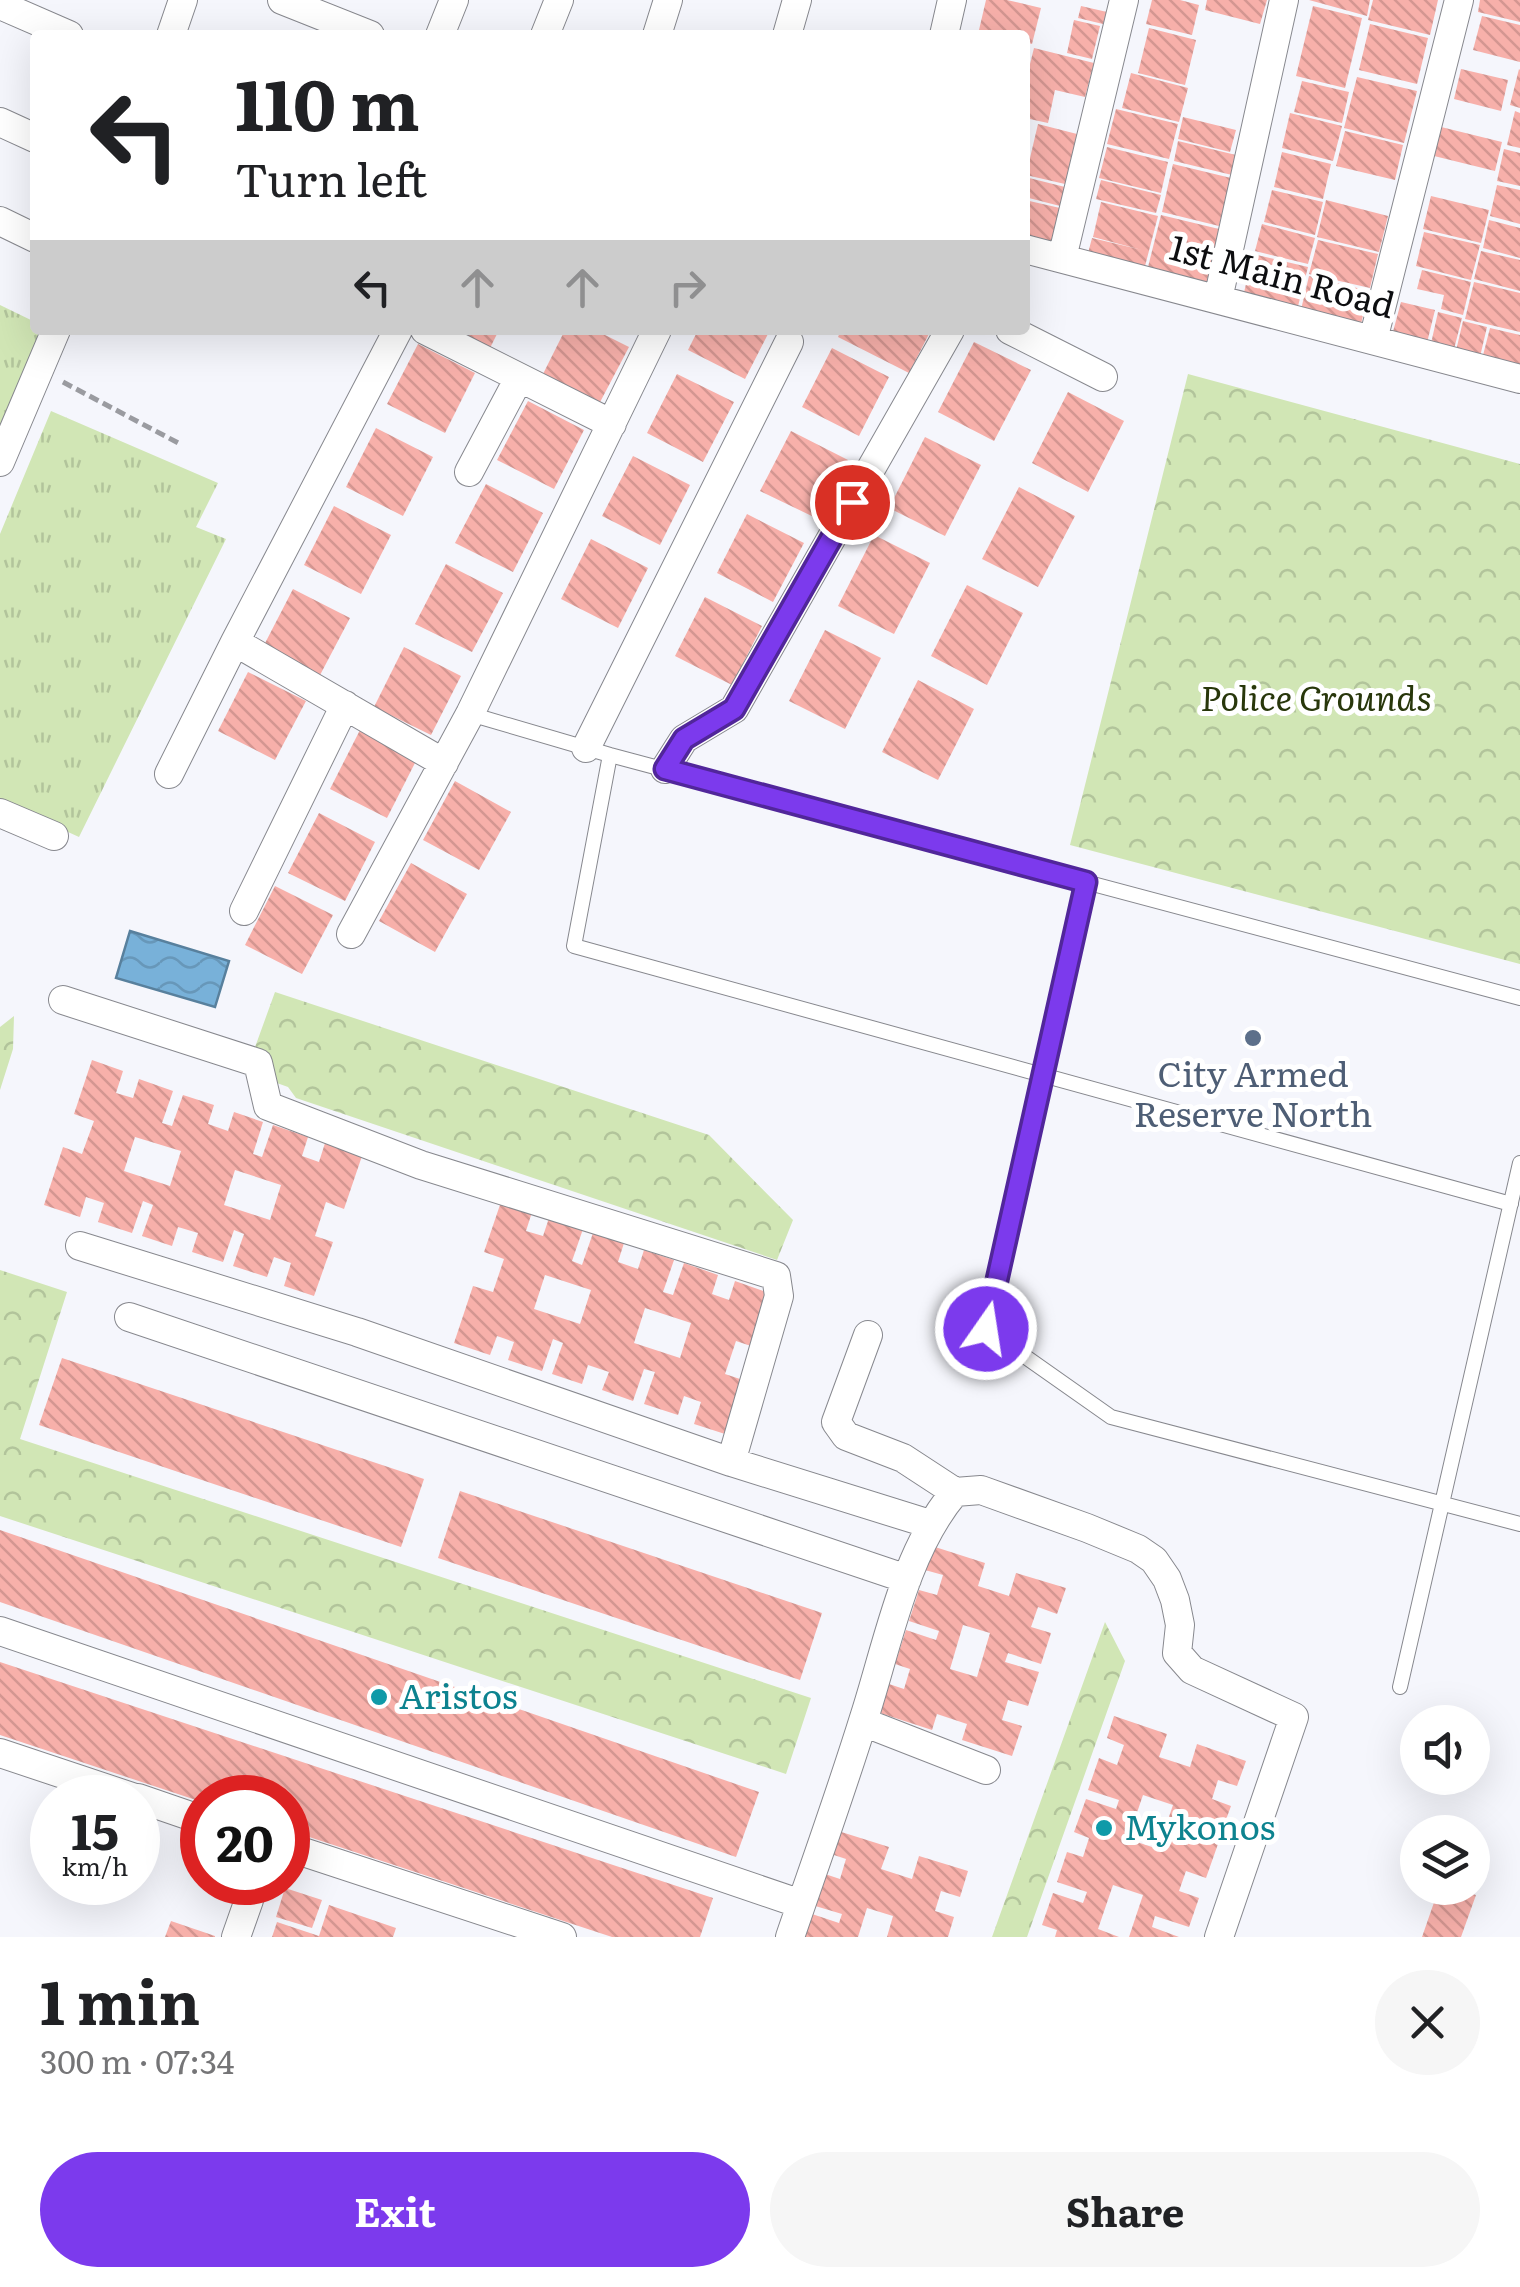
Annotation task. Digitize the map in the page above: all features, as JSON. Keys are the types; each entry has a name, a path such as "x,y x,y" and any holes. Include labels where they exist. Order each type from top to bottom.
{"street":[{"path":"173,30 182,0"},
{"path":"282,0 340,11 364,30"},
{"path":"442,30 454,0"},
{"path":"546,30 559,0"},
{"path":"659,30 668,0"},
{"path":"789,30 797,0"},
{"path":"945,30 952,0"},
{"path":"1062,258 1124,0"},
{"path":"1218,299 1284,0"},
{"path":"1374,340 1459,0"},
{"path":"0,5 58,30"},
{"path":"0,122 30,136"},
{"path":"0,221 30,236"},
{"name":"1st Main Road","path":"1030,249 1520,379"},
{"path":"0,462 54,335"},
{"path":"169,774 395,335"},
{"path":"434,335 612,424"},
{"path":"351,934 470,714 656,335"},
{"path":"665,769 684,739 734,709 947,335"},
{"path":"1020,335 1103,377"},
{"path":"598,752 789,342"},
{"path":"469,472 519,378"},
{"path":"235,642 444,762"},
{"path":"244,911 345,705"},
{"path":"0,812 54,836"},
{"path":"64,1000 258,1064 268,1106 422,1165 776,1276 779,1296 730,1462"},
{"path":"80,1246 357,1332 730,1462 930,1524"},
{"path":"128,1318 907,1579"},
{"path":"868,1335 836,1422 846,1436 903,1458 956,1492 982,1490 1087,1528 1154,1560 1175,1600 1180,1625 1177,1653 1192,1670 1294,1717 1219,1937"},
{"path":"790,1937 907,1579 930,1524 956,1492"},
{"path":"0,1631 801,1904"},
{"path":"863,1722 986,1770"},
{"path":"0,1754 65,1775"},
{"path":"310,1855 562,1937"},
{"path":"236,1937 248,1905"}],"lane":[{"path":"470,714 598,752 1520,998"},
{"path":"598,752 574,946 1511,1204"},
{"path":"1086,882 986,1329 1110,1417 1520,1524"},
{"path":"1400,1688 1520,1162"}],"path":[{"path":"38,369 182,445"}],"green space":[{"path":"0,305 30,320 30,335 41,335 0,432"},
{"name":"Police Grounds","path":"1188,374 1520,464 1520,964 1070,845"},
{"path":"51,411 218,483 196,527 226,539 79,837 0,801 0,534"},
{"path":"275,992 709,1135 793,1220 777,1260 296,1098 288,1087 246,1072"},
{"path":"14,1016 13,1049 0,1090 0,1027"},
{"path":"0,1270 67,1292 20,1439 811,1698 786,1774 0,1516"},
{"path":"1105,1622 1125,1661 1027,1937 992,1937"}],"water":[{"path":"130,931 229,961 215,1007 116,978"}],"building":[{"path":"986,0 1007,0 1041,8 1032,44 1030,30 979,30"},
{"path":"1152,0 1199,5 1192,35 1146,24"},
{"path":"1207,0 1267,0 1260,24 1205,10"},
{"path":"1309,0 1370,0 1367,16"},
{"path":"1373,0 1438,0 1430,35 1368,20"},
{"path":"1480,0 1520,0 1520,22 1478,12"},
{"path":"1081,6 1107,12 1103,24 1078,18"},
{"path":"1313,6 1362,18 1345,88 1296,76"},
{"path":"1482,16 1520,25 1520,62 1473,50"},
{"path":"1074,20 1100,26 1092,59 1067,53"},
{"path":"1370,24 1428,38 1417,84 1359,70"},
{"path":"1149,28 1196,40 1185,85 1138,73"},
{"path":"1034,48 1094,63 1085,97 1055,90 1048,123 1030,119 1030,64"},
{"path":"1461,69 1508,80 1501,111 1454,99"},
{"path":"1520,70 1520,108 1510,105"},
{"path":"1131,73 1188,88 1179,122 1122,108"},
{"path":"1357,77 1417,91 1404,143 1344,128"},
{"path":"1302,81 1349,92 1342,123 1294,112"},
{"path":"1116,109 1178,124 1169,159 1107,144"},
{"path":"1515,111 1520,113 1520,148 1507,145"},
{"path":"1290,113 1342,126 1333,161 1282,148"},
{"path":"1183,117 1236,130 1230,152 1178,139"},
{"path":"1038,124 1077,134 1065,184 1030,176"},
{"path":"1437,126 1502,142 1495,171 1430,155"},
{"path":"1345,131 1403,145 1395,180 1336,166"},
{"path":"1178,141 1236,155 1232,175 1174,161"},
{"path":"1107,147 1168,162 1161,193 1099,178"},
{"path":"1504,149 1520,153 1520,186 1497,181"},
{"path":"1282,152 1331,164 1323,199 1274,187"},
{"path":"1173,164 1231,178 1219,226 1162,212"},
{"path":"1030,178 1065,187 1060,206 1030,198"},
{"path":"1101,180 1161,195 1156,213 1096,199"},
{"path":"1497,185 1520,190 1520,224 1490,216"},
{"path":"1272,190 1323,202 1315,235 1264,222"},
{"path":"1431,196 1489,210 1481,243 1423,229"},
{"path":"1326,200 1388,216 1379,252 1317,237"},
{"path":"1030,201 1060,208 1052,244 1030,238"},
{"path":"1101,202 1158,216 1144,270 1087,257 1092,238 1142,250 1093,237"},
{"path":"1161,215 1219,229 1206,285 1147,271"},
{"path":"1489,220 1520,228 1520,258 1483,248"},
{"path":"1262,224 1315,238 1308,264 1255,251"},
{"path":"1424,232 1480,245 1471,280 1416,266"},
{"path":"1318,240 1378,254 1370,288 1309,274"},
{"path":"1481,251 1520,260 1520,291 1474,279"},
{"path":"1253,254 1308,267 1296,314 1242,301"},
{"path":"1422,270 1471,282 1463,315 1441,309 1444,295 1417,289"},
{"path":"1309,276 1369,291 1359,332 1299,318"},
{"path":"1474,282 1520,293 1520,332 1465,319"},
{"path":"1401,302 1435,310 1426,347 1391,339"},
{"path":"1438,312 1462,318 1453,353 1430,348"},
{"path":"1463,321 1487,327 1479,361 1455,355"},
{"path":"1490,328 1520,335 1520,368 1481,363"},
{"path":"459,335 496,335 489,350"},
{"path":"562,335 605,335 629,347 598,406 541,378"},
{"path":"696,335 767,335 745,379 688,350"},
{"path":"839,335 928,335 909,373"},
{"path":"974,342 1031,370 994,441 938,412"},
{"path":"418,344 475,373 445,433 387,404"},
{"path":"832,348 889,377 859,436 802,407"},
{"path":"677,374 734,402 703,462 647,433"},
{"path":"1068,392 1124,421 1088,492 1032,463"},
{"path":"528,401 584,430 554,489 497,460"},
{"path":"376,428 433,457 403,516 346,487"},
{"path":"791,431 848,460 818,519 760,491"},
{"path":"925,437 981,465 945,536 889,508"},
{"path":"633,456 690,485 660,545 602,516"},
{"path":"486,484 543,513 513,572 455,543"},
{"path":"1019,487 1075,516 1038,587 982,559"},
{"path":"334,506 391,535 361,594 304,565"},
{"path":"747,514 804,543 773,602 717,573"},
{"path":"874,535 930,563 894,634 838,606"},
{"path":"591,539 648,568 618,628 561,599"},
{"path":"446,564 503,593 472,652 415,624"},
{"path":"967,585 1023,613 987,685 931,656"},
{"path":"293,589 350,618 319,677 262,649"},
{"path":"705,597 762,626 732,685 675,656"},
{"path":"825,630 881,658 845,729 789,701"},
{"path":"404,647 461,676 431,735 374,707"},
{"path":"248,672 306,701 275,760 218,731"},
{"path":"918,680 974,709 938,780 882,752"},
{"path":"360,730 417,759 387,818 330,789"},
{"path":"455,781 511,812 479,870 423,840"},
{"path":"319,813 375,842 345,901 288,873"},
{"path":"411,863 467,894 435,952 379,921"},
{"path":"275,886 333,915 302,974 245,945"},
{"path":"92,1060 123,1071 116,1093 133,1098 139,1079 173,1091 162,1123 172,1126 183,1095 214,1105 208,1124 228,1131 234,1112 263,1122 253,1154 262,1157 273,1125 308,1137 302,1156 319,1162 325,1143 362,1156 344,1209 326,1202 315,1236 333,1242 314,1296 284,1286 291,1263 274,1257 267,1277 233,1266 244,1234 234,1230 223,1262 192,1252 198,1233 178,1227 172,1246 142,1236 153,1205 143,1201 132,1233 98,1222 104,1203 86,1197 80,1217 44,1205 63,1147 82,1154 94,1121 74,1114","holes":["135,1137 181,1151 170,1186 124,1171","235,1170 281,1185 270,1220 224,1205"]},
{"path":"502,1199 533,1209 526,1231 543,1236 549,1218 583,1229 572,1261 582,1265 593,1233 624,1243 618,1262 638,1269 644,1250 674,1260 663,1292 673,1295 684,1263 718,1275 712,1294 729,1300 735,1281 772,1294 754,1347 736,1341 725,1374 743,1380 725,1434 694,1424 701,1402 684,1396 678,1415 644,1404 655,1372 644,1369 633,1401 602,1390 609,1372 588,1365 582,1384 552,1374 563,1343 553,1339 542,1371 508,1360 514,1342 497,1336 490,1355 454,1343 473,1286 493,1292 504,1259 484,1252","holes":["545,1275 591,1290 580,1324 534,1309","645,1308 691,1323 680,1358 634,1343"]},
{"path":"62,1358 424,1479 401,1547 39,1425"},
{"path":"460,1491 822,1613 800,1680 438,1558"},
{"name":"Aristos","path":"0,1530 759,1792 736,1857 0,1602"},
{"path":"932,1546 985,1563 978,1586 1009,1596 1016,1573 1066,1588 1057,1614 1038,1607 1031,1627 1051,1633 1041,1664 1008,1653 1005,1662 1039,1672 1028,1706 1008,1700 1002,1720 1022,1726 1012,1756 962,1740 967,1724 937,1714 932,1730 880,1713 889,1684 904,1689 910,1669 895,1664 906,1630 936,1640 939,1631 909,1621 919,1590 937,1595 943,1575 925,1570","holes":["963,1625 990,1633 977,1677 950,1669"]},
{"name":"Aristos","path":"0,1662 713,1898 700,1937 612,1937 310,1837 310,1775 180,1775 180,1795 160,1788 160,1775 121,1775 0,1735"},
{"name":"Mykonos","path":"1114,1716 1167,1734 1159,1757 1190,1767 1197,1744 1246,1761 1237,1786 1218,1780 1212,1799 1231,1806 1220,1836 1187,1824 1184,1833 1218,1844 1206,1878 1186,1871 1179,1891 1199,1898 1189,1927 1155,1916 1152,1927 1179,1937 1129,1937 1143,1895 1113,1885 1098,1929 1119,1937 1055,1937 1057,1930 1042,1925 1053,1893 1083,1903 1087,1892 1057,1882 1067,1852 1083,1857 1089,1838 1074,1832 1086,1799 1116,1809 1119,1800 1088,1790 1099,1758 1117,1765 1124,1745 1107,1738","holes":["1143,1795 1173,1805 1158,1849 1128,1839"]},
{"path":"835,1830 889,1847 881,1869 912,1879 919,1856 968,1871 960,1897 941,1891 935,1911 954,1917 948,1937 887,1937 893,1916 867,1908 858,1937 801,1937 809,1913 839,1923 842,1914 812,1905 822,1873 840,1879 846,1859 828,1853"},
{"path":"310,1896 322,1900 312,1928 276,1917 280,1905 310,1905"},
{"path":"329,1905 396,1928 393,1937 272,1937 277,1922 319,1936"},
{"path":"1433,1905 1472,1905 1461,1937 1422,1937"},
{"path":"171,1921 215,1936 215,1937 165,1937"}],"place":[{"name":"City Armed Reserve North","path":"1253,1038"},
{"name":"Aristos","path":"379,1697"},
{"name":"Mykonos","path":"1104,1828"}],"route":[{"path":"852,502 734,709 684,739 665,769 1086,882 986,1329"}]}
